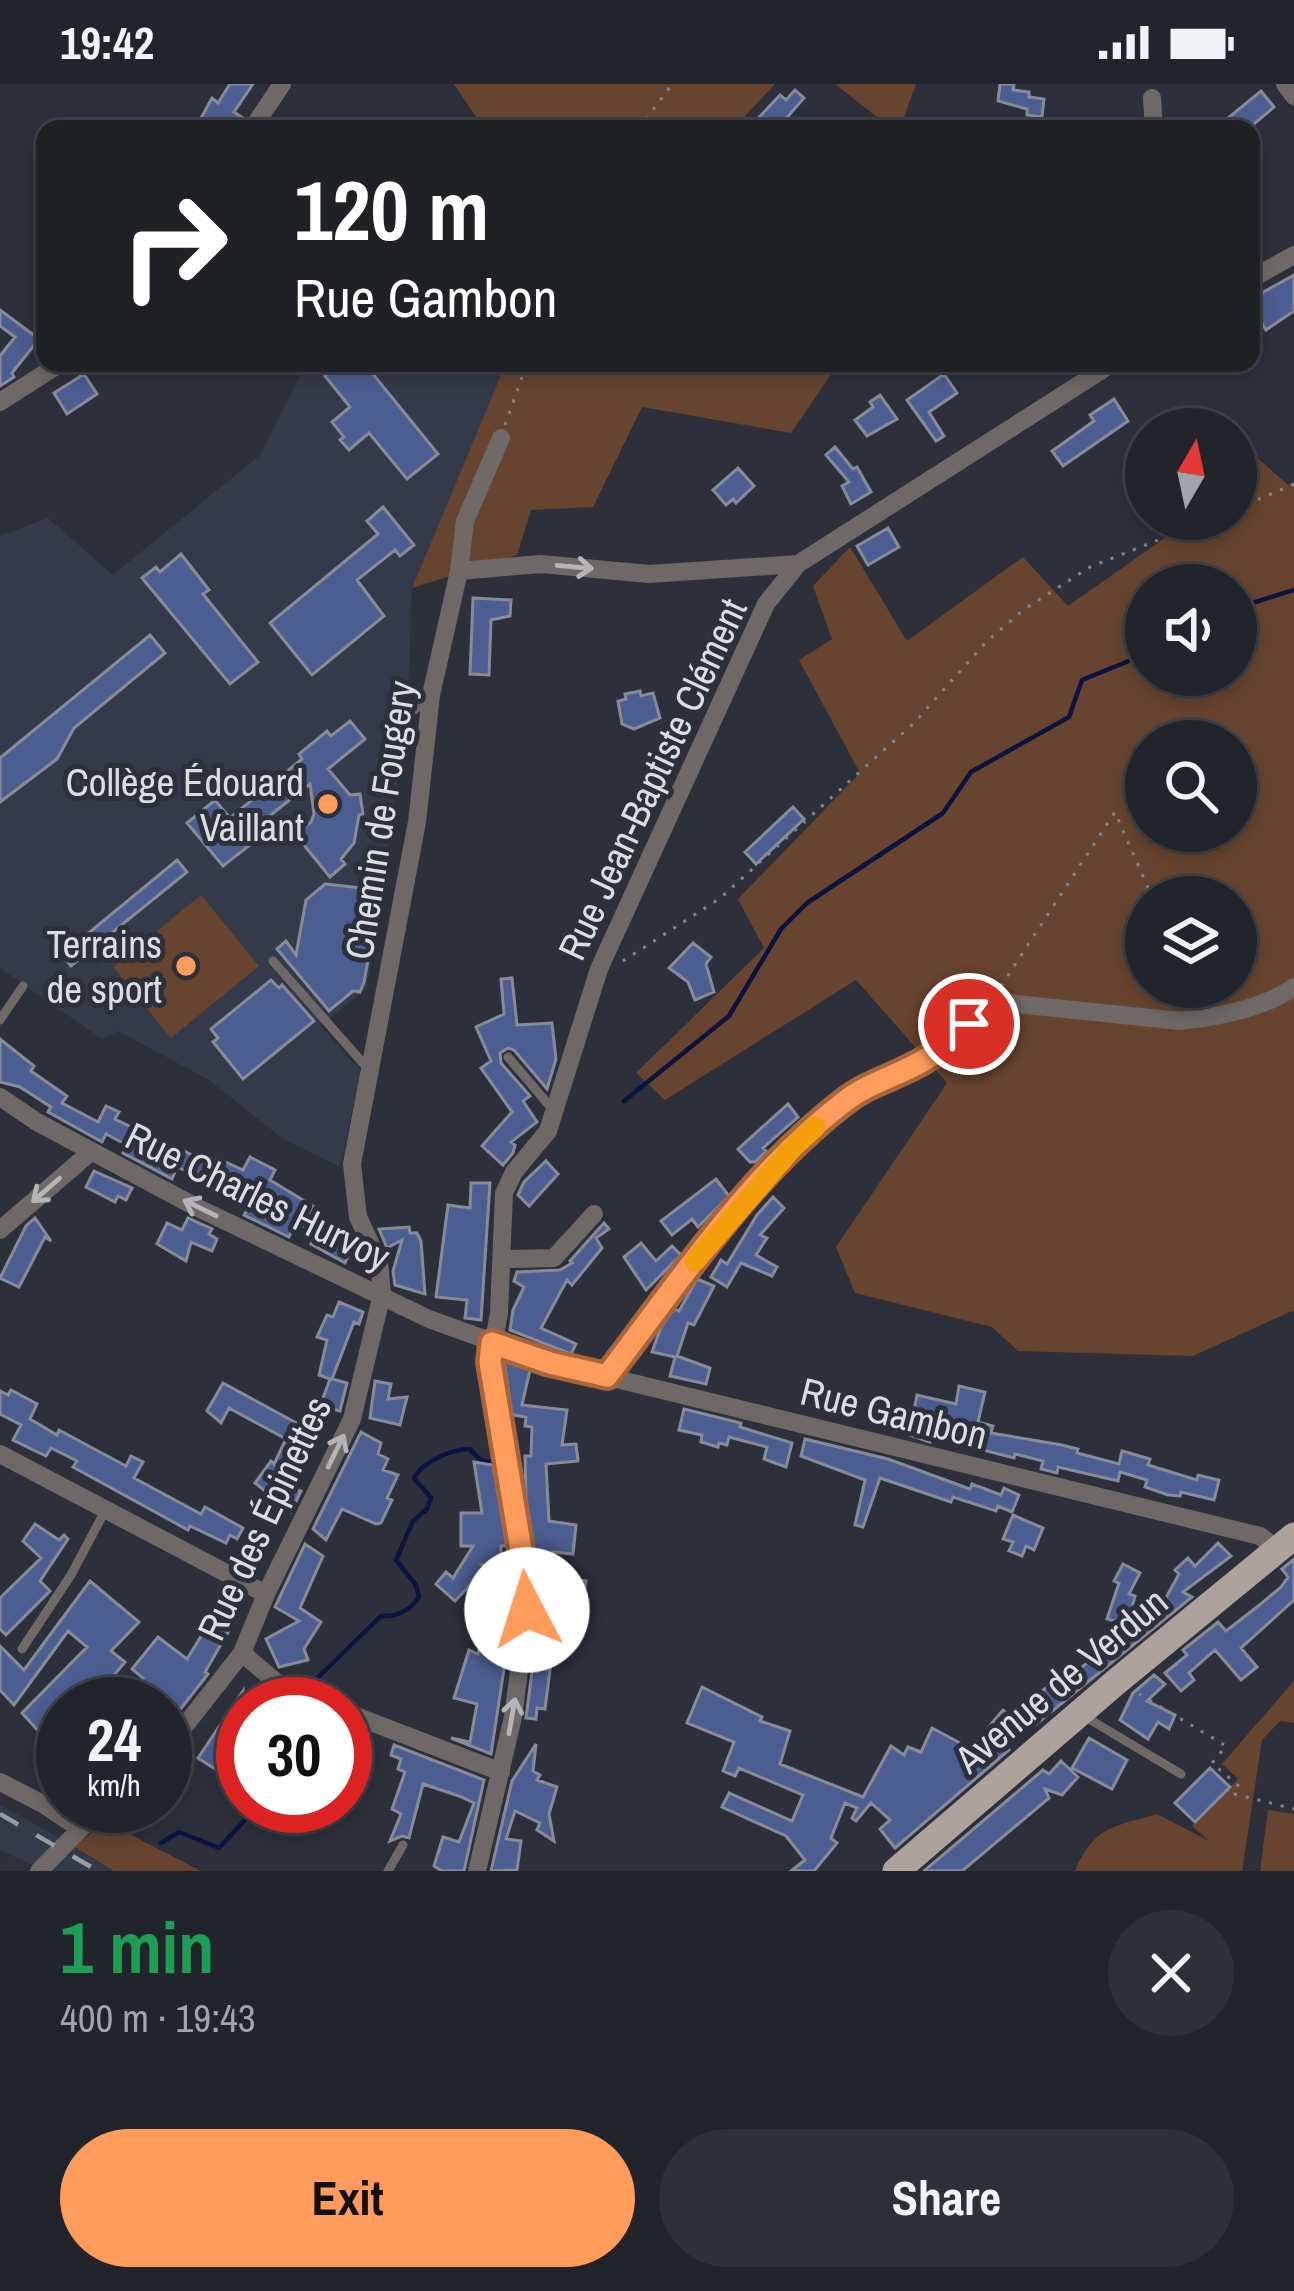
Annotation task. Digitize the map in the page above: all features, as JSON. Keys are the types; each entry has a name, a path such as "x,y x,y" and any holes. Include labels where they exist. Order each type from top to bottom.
{"main road":[{"name":"Avenue de Verdun","path":"896,1871 1286,1543"}],"street":[{"path":"258,120 282,84"},
{"path":"1285,84 1294,96"},
{"path":"1152,98 1153,120"},
{"path":"1260,274 1294,255"},
{"path":"0,402 47,372"},
{"name":"Rue Jean-Baptiste Clément","path":"477,1871 513,1717 527,1610 490,1362 499,1313 504,1193 514,1172 548,1131 598,969 766,604 798,564 1084,372"},
{"name":"Chemin de Fougery","path":"382,1294 380,1262 358,1217 352,1164 417,821 431,695 459,572 465,521 501,438"},
{"path":"459,572 541,564 649,574 798,564"},
{"path":"607,1376 707,1246 793,1147 878,1079 923,1061 986,1007 1007,1003 1180,1021 1279,998 1294,987"},
{"name":"Rue Charles Hurvoy","path":"0,1097 196,1207 428,1319 492,1343"},
{"path":"0,1230 92,1151"},
{"path":"502,1259 554,1258 594,1214"},
{"name":"Rue des Épinettes","path":"192,1716 242,1653 352,1418 382,1294"},
{"name":"Rue Gambon","path":"492,1343 550,1363 1286,1543"},
{"path":"0,1454 266,1594"},
{"path":"242,1653 270,1677"},
{"path":"372,1722 501,1772"},
{"path":"0,1782 36,1800"},
{"path":"39,1871 74,1833"}],"lane":[{"path":"389,723 407,716 431,695"},
{"path":"273,961 370,1071"},
{"path":"0,1020 22,986"},
{"path":"508,1057 554,1111"},
{"path":"22,1649 71,1575 106,1509"},
{"path":"1079,1713 1181,1774"},
{"path":"388,1871 403,1845"}],"path":[{"path":"646,120 672,84"},
{"path":"501,438 524,372"},
{"path":"1257,500 1294,484"},
{"path":"598,969 627,960 719,899 915,722 985,643 1023,610 1090,567 1158,540"},
{"path":"986,1007 1115,812 1143,876"},
{"path":"1116,1682 1179,1714 1226,1746 1212,1762 1240,1787 1235,1794 1294,1809"}],"shaded area":[{"path":"454,84 775,84 741,120 478,120"},
{"path":"835,84 916,84 903,120 881,120"},
{"path":"302,372 502,372 412,588 407,716 367,988 321,1026 361,1071 340,1167 283,1139 209,1080 118,1031 102,1039 0,968 0,536 48,518 113,575 260,455"},
{"path":"502,372 833,372 791,433 642,407 593,507 531,510 517,555 412,588"},
{"path":"1257,458 1288,485 1294,482 1294,1310 1193,1356 1018,1351 992,1327 855,1293 836,1247 947,1083 856,980 665,1100 636,1073 764,948 738,899 860,773 799,660 832,639 813,586 850,547 907,641 1023,557 1068,606 1125,566 1125,696 1257,696 1257,564 1128,564 1162,540 1257,540"},
{"name":"Terrains de sport","path":"201,895 259,966 171,1038 113,967"},
{"path":"1294,1681 1294,1723 1280,1721 1262,1740 1242,1871 1075,1871 1090,1845 1107,1830 1157,1814 1209,1841 1192,1826 1238,1779 1222,1764"},
{"path":"0,1805 36,1825 36,1833 51,1833 115,1871 45,1871 0,1850"},
{"path":"1268,1810 1294,1814 1294,1871 1260,1871"},
{"path":"91,1833 127,1833 201,1871 114,1871 75,1847"}],"building":[{"path":"230,84 253,84 234,112 242,120 200,120 212,98 218,103"},
{"path":"1000,84 1014,84 1013,90 1044,99 1042,117 998,101"},
{"path":"795,90 804,98 785,120 756,120 780,95 786,100"},
{"path":"1261,91 1274,107 1259,120 1228,118"},
{"path":"1294,275 1294,311 1266,330 1260,320 1260,294"},
{"path":"0,310 36,337 36,343 12,373 14,377 0,386 0,356 15,337 0,326"},
{"path":"371,372 438,454 407,479 369,433 349,450 332,422 350,407 325,376"},
{"path":"84,374 97,394 67,414 54,393"},
{"path":"944,374 957,393 929,412 944,436 936,441 907,400"},
{"path":"880,395 897,419 867,436 855,420"},
{"path":"1114,399 1125,423 1063,466 1052,451 1094,421 1090,415"},
{"path":"835,447 853,469 857,467 871,492 851,504 842,486 849,482 826,455"},
{"path":"738,468 754,486 736,503 733,499 726,505 713,490"},
{"path":"383,507 414,545 400,556 395,550 357,580 384,616 312,675 270,623 378,534 367,521"},
{"path":"888,528 899,547 868,565 857,546"},
{"path":"181,554 209,590 203,594 258,662 230,684 142,578 156,567 160,572"},
{"path":"473,598 511,600 510,616 491,620 489,675 470,674"},
{"path":"150,635 165,653 74,728 57,759 0,802 0,758"},
{"path":"711,635 726,642 702,694 687,688"},
{"path":"640,691 641,696 653,693 660,718 634,729 622,724 618,701"},
{"path":"350,721 365,739 328,769 350,795 360,794 363,814 354,843 341,859 345,864 330,877 295,834 314,814 310,784 244,836 251,844 223,866 187,823 215,800 230,818 302,759 299,754 327,731 331,736"},
{"path":"793,807 804,819 756,864 745,852"},
{"path":"177,860 187,872 71,966 62,955"},
{"path":"325,884 381,890 360,992 353,991 329,1011 277,949 286,941 296,955 306,900"},
{"path":"693,943 711,957 706,964 714,992 695,1000 688,982 669,968"},
{"path":"512,978 517,1025 552,1023 556,1059 547,1089 514,1050 500,1053 501,1063 530,1096 523,1101 537,1122 511,1142 513,1153 503,1165 482,1146 512,1112 481,1068 491,1061 476,1027 504,1014 501,979"},
{"path":"271,980 279,988 282,985 314,1021 243,1079 213,1042 218,1038 211,1029"},
{"path":"0,1039 34,1066 31,1071 67,1096 62,1103 98,1122 106,1106 119,1112 115,1119 133,1128 125,1144 106,1134 102,1142 48,1112 51,1107 20,1087 0,1082"},
{"path":"788,1104 798,1117 750,1162 738,1149"},
{"path":"131,1137 153,1149 164,1141 194,1156 217,1158 243,1170 250,1157 275,1170 270,1180 313,1206 303,1227 294,1224 289,1237 244,1215 251,1203 239,1195 177,1167 172,1179 123,1153"},
{"path":"546,1161 558,1174 529,1206 518,1195 524,1182"},
{"path":"94,1171 132,1188 126,1200 118,1196 115,1202 86,1187"},
{"path":"716,1179 729,1196 698,1227 692,1219 672,1235 661,1221"},
{"path":"471,1183 490,1183 481,1320 465,1318 467,1300 436,1297 448,1205 470,1208"},
{"path":"773,1197 784,1208 760,1235 767,1238 756,1255 777,1267 772,1276 741,1263 727,1287 711,1277 721,1260 727,1264"},
{"path":"35,1218 51,1241 45,1237 19,1287 0,1278 26,1226"},
{"path":"188,1218 212,1229 209,1234 217,1239 212,1251 191,1242 186,1261 157,1244 167,1223 182,1230"},
{"path":"604,1223 609,1229 596,1238 602,1248 572,1285 567,1280 541,1328 576,1344 571,1354 510,1330 524,1287 514,1281 517,1272 560,1270 572,1263"},
{"path":"409,1227 421,1241 425,1294 395,1285 393,1271 402,1240 387,1248 379,1229"},
{"path":"317,1231 354,1243 345,1263 311,1244"},
{"path":"641,1243 656,1261 672,1246 681,1255 646,1290 624,1257"},
{"path":"697,1279 714,1286 694,1325 688,1323 677,1356 710,1368 706,1384 670,1376 675,1357 652,1352 661,1327 674,1309 679,1311"},
{"path":"339,1302 363,1312 359,1324 354,1322 332,1379 347,1383 340,1411 320,1406 330,1379 319,1375 327,1340 317,1337"},
{"path":"504,1360 530,1370 522,1405 567,1410 562,1445 576,1444 578,1461 546,1464 549,1521 576,1525 573,1554 553,1552 556,1577 586,1581 580,1616 567,1615 561,1653 552,1654 545,1709 537,1708 536,1719 526,1718 540,1609 526,1498 525,1456 531,1456 532,1427 525,1426 526,1417 512,1415"},
{"path":"375,1381 391,1384 388,1399 407,1397 400,1425 370,1418"},
{"path":"223,1383 313,1432 293,1488 301,1491 291,1512 255,1483 271,1461 274,1464 286,1439 229,1408 221,1423 207,1411"},
{"path":"959,1386 985,1392 978,1422 993,1426 991,1433 1062,1445 1119,1464 1122,1451 1150,1459 1148,1465 1197,1480 1198,1475 1219,1480 1214,1500 1181,1492 1180,1496 1168,1495 1145,1487 1147,1480 1120,1472 1118,1481 1058,1467 1057,1473 1041,1469 1043,1461 932,1437 930,1442 881,1425 885,1404 914,1410 917,1395 956,1404"},
{"path":"11,1390 37,1404 30,1419 126,1466 131,1456 143,1462 134,1478 201,1514 205,1507 243,1528 237,1539 230,1535 226,1543 190,1526 188,1530 73,1467 77,1461 51,1448 46,1456 13,1440 21,1425 0,1414 0,1391 8,1395"},
{"path":"684,1409 741,1423 740,1427 792,1443 786,1467 764,1459 767,1447 729,1437 727,1445 719,1443 718,1447 701,1442 702,1435 679,1430"},
{"path":"361,1432 381,1443 378,1454 388,1459 383,1470 398,1475 387,1498 392,1500 381,1523 376,1524 342,1509 326,1540 313,1529"},
{"path":"805,1439 888,1459 970,1489 972,1484 1001,1495 1004,1488 1019,1495 1012,1512 998,1506 996,1511 953,1497 951,1502 880,1478 863,1527 855,1525 865,1480 801,1456"},
{"path":"474,1462 493,1465 507,1546 501,1546 501,1565 482,1565 507,1588 496,1599 475,1580 455,1601 436,1584 446,1572 453,1578 473,1546 461,1546 461,1513 482,1513"},
{"path":"1013,1515 1043,1528 1034,1550 1026,1546 1022,1556 1009,1551 1013,1542 1003,1539"},
{"path":"35,1524 59,1540 64,1535 68,1539 40,1581 50,1591 6,1635 0,1629 0,1598 41,1558 23,1541"},
{"path":"1218,1543 1231,1556 1183,1592 1192,1597 1034,1726 1027,1718 1005,1744 1009,1750 895,1848 880,1829 890,1820 871,1803 856,1821 852,1818 857,1808 845,1803 831,1838 837,1843 814,1871 791,1871 805,1860 786,1836 722,1807 729,1793 792,1821 803,1795 739,1768 735,1776 723,1771 734,1742 687,1723 702,1687 762,1717 760,1721 790,1731 780,1764 863,1797 891,1746 904,1755 908,1747 921,1752 932,1728 977,1752 993,1735 987,1729 1003,1710 1012,1717 1056,1679 1061,1685 1069,1673 1128,1630 1107,1619 1119,1583 1114,1581 1123,1564 1140,1573 1129,1594 1135,1596 1132,1607 1157,1614 1179,1574 1175,1570 1188,1558 1195,1566"},
{"path":"305,1544 323,1556 300,1608 321,1622 304,1649 308,1660 279,1667 266,1639 299,1621 275,1607"},
{"path":"1294,1559 1294,1600 1241,1648 1257,1667 1241,1680 1215,1650 1189,1673 1194,1680 1181,1691 1165,1673 1187,1655 1183,1650 1218,1622 1226,1631 1262,1603 1281,1587 1288,1577 1282,1569"},
{"path":"90,1581 139,1622 111,1651 125,1662 112,1677 57,1677 87,1647 68,1631 14,1705 0,1690 0,1646 24,1670"},
{"path":"506,1607 513,1610 491,1754 451,1738 470,1742 477,1704 454,1698 469,1650 478,1654 483,1636 491,1639 492,1624 504,1628"},
{"path":"216,1612 234,1622 192,1694 192,1677 142,1677 132,1669 158,1637 187,1659"},
{"path":"1154,1675 1165,1684 1147,1701 1175,1715 1169,1729 1158,1722 1148,1739 1120,1720 1133,1693"},
{"path":"36,1699 36,1728 22,1713"},
{"path":"216,1731 216,1770 198,1758"},
{"path":"1089,1738 1127,1760 1112,1789 1072,1768"},
{"path":"536,1744 533,1771 540,1775 537,1780 557,1787 549,1814 554,1841 537,1830 540,1823 515,1811 506,1839 521,1841 517,1870 491,1871 512,1781"},
{"path":"394,1745 484,1780 464,1871 442,1871 434,1866 443,1837 459,1842 474,1803 459,1796 423,1784 409,1838 390,1841 401,1814 392,1809 405,1772 398,1769 401,1759 391,1755"},
{"path":"1061,1761 1078,1777 1062,1795 1045,1789 1049,1798 962,1871 924,1871 1043,1770 1049,1774"},
{"path":"1210,1768 1230,1787 1195,1822 1175,1803"}],"waterway":[{"path":"1257,601 1294,590"},
{"path":"624,1101 729,1016 781,929 807,903 943,813 971,772 1069,717 1082,680 1125,663"},
{"path":"318,1677 381,1616 402,1612 419,1597 416,1585 396,1560 413,1521 427,1509 431,1498 414,1478 418,1472 438,1458 470,1449 486,1462 500,1461"},
{"path":"161,1843 179,1832 219,1848 233,1833"}],"railway":[{"path":"0,1814 98,1871"}],"slow traffic":[{"path":"695,1261 815,1127"}],"place":[{"name":"Collège Édouard Vaillant","path":"328,804"},
{"name":"Terrains de sport","path":"186,966"}],"route":[{"path":"527,1610 490,1362 492,1343 607,1376 707,1246 793,1147 844,1102 878,1079 923,1061 969,1024"}]}
